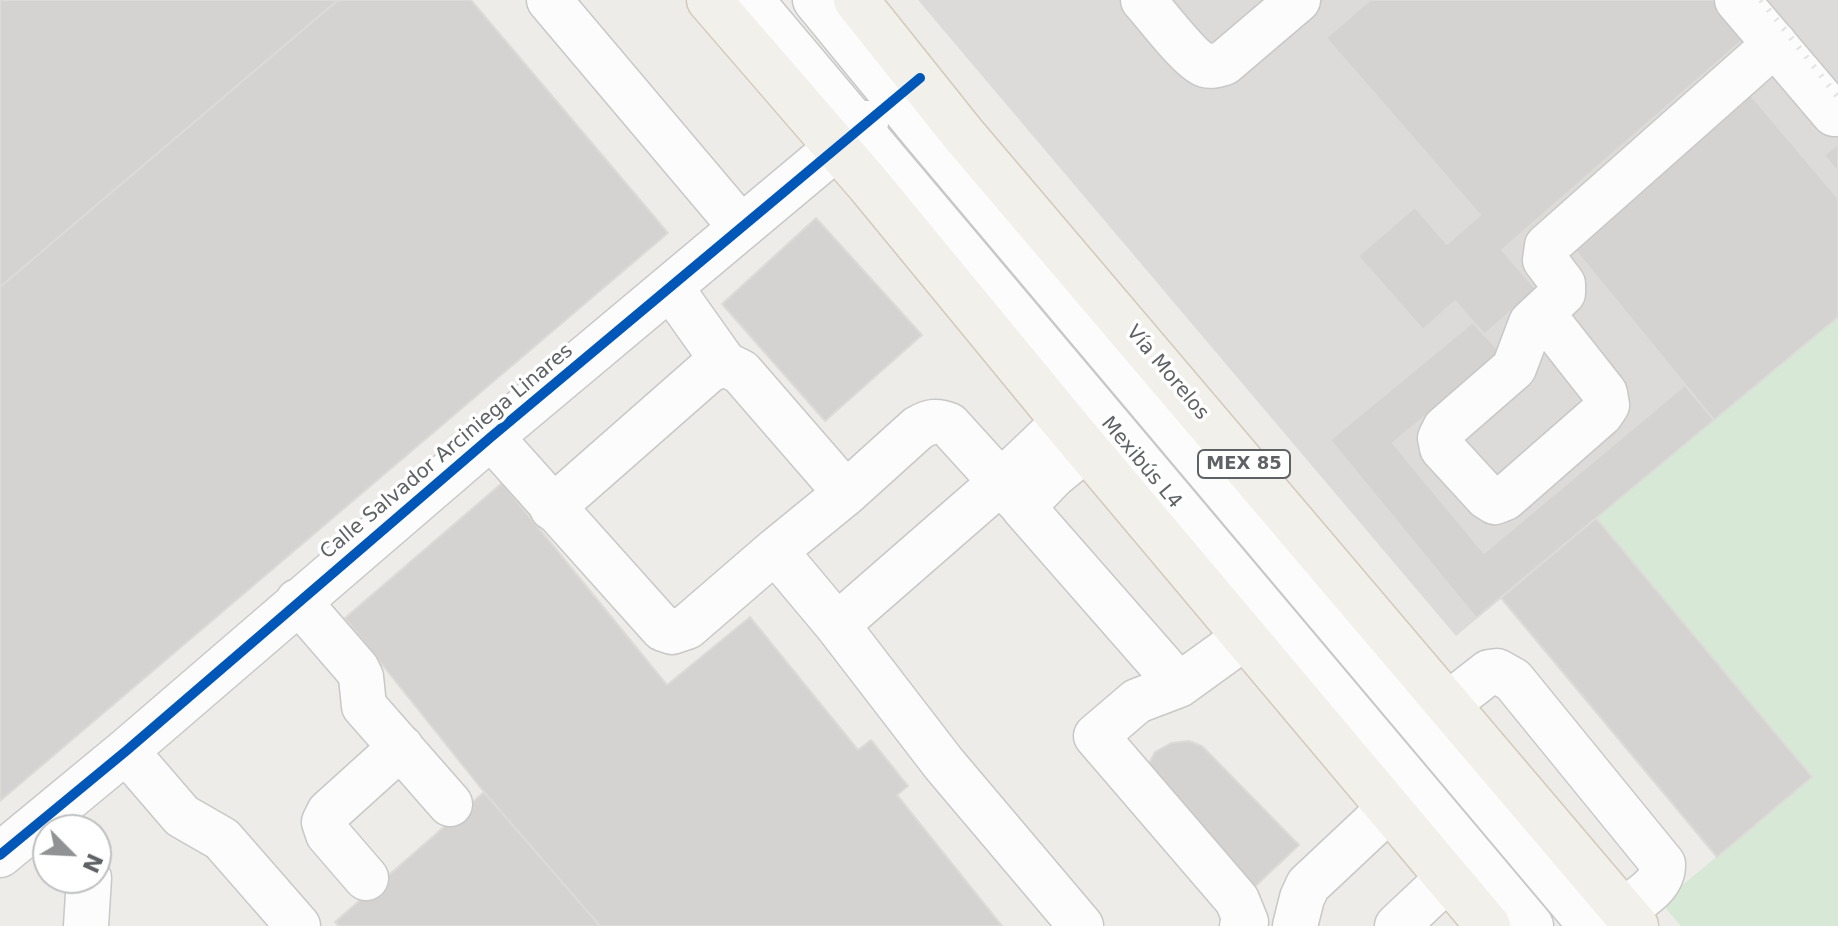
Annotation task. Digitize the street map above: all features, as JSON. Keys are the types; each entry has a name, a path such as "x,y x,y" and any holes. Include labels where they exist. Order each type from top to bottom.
{"main road":[{"path":"709,0 848,138 1075,435 1488,926"},
{"name":"Vía Morelos","path":"856,0 908,87 973,146 1448,704 1617,921"}],"street":[{"name":"Mexibús L4","path":"751,0 848,138 1531,926"},
{"path":"815,0 908,87 924,133 1617,921 1658,884 1663,871 1660,859 1513,680 1497,671 1489,672 1448,704"},
{"path":"1143,0 1195,59 1208,66 1216,66 1224,63 1298,0"},
{"path":"1737,0 1834,114"},
{"path":"564,5 740,226"},
{"path":"1542,313 1560,297 1564,288 1545,260 1544,253 1552,240 1775,44"},
{"name":"Calle Salvador Arciniega Linares","path":"66,814 126,751 298,601 908,87"},
{"path":"671,288 725,364 741,372 846,493"},
{"path":"552,508 709,370 725,364"},
{"path":"491,437 657,624 672,632 687,627 918,428 928,422 939,421 956,431 1179,685"},
{"path":"837,625 1012,494 1075,435"},
{"path":"775,551 837,625 944,764 1081,926"},
{"path":"298,601 357,669 361,677 364,706 450,804"},
{"path":"1244,638 1179,685 1143,697 1096,736 1237,900 1246,925"},
{"path":"366,878 328,834 324,822 329,812 401,747"},
{"path":"126,751 182,816 225,842 298,926"},
{"path":"1295,926 1308,885 1390,808"},
{"name":"Calle Salvador Arciniega Linares","path":"0,855 32,837"},
{"path":"1404,924 1448,878"},
{"path":"86,926 88,894"}],"shaded area":[{"path":"918,0 1838,0 1838,318 1456,636"}],"green space":[{"path":"1838,317 1838,926 1681,926 1661,903 1812,777 1596,518"}],"building":[{"path":"0,0 338,0 0,287"},
{"path":"338,0 471,0 668,233 0,801 0,287"},
{"path":"1370,0 1713,0 1745,38 1502,250 1536,289 1484,335 1455,301 1423,330 1358,256 1415,207 1447,244 1480,215 1326,38"},
{"path":"1749,93 1838,198 1838,317 1714,420 1570,244"},
{"path":"1838,144 1838,172 1824,155"},
{"path":"816,218 922,335 825,421 722,304"},
{"path":"1473,322 1501,353 1393,443 1484,553 1685,385 1714,420 1476,618 1330,440"},
{"path":"502,483 667,685 750,617 858,750 871,740 908,786 897,795 1002,926 600,926 484,792 345,618"},
{"path":"1596,518 1812,777 1717,857 1501,598"},
{"path":"1189,741 1202,746 1299,845 1246,895 1147,767 1155,752 1171,743"},
{"path":"484,792 600,926 339,926 335,922"}],"railway":[{"path":"1761,0 1838,97"}],"cycle path":[{"path":"0,855 126,751 491,437 920,78"}]}
